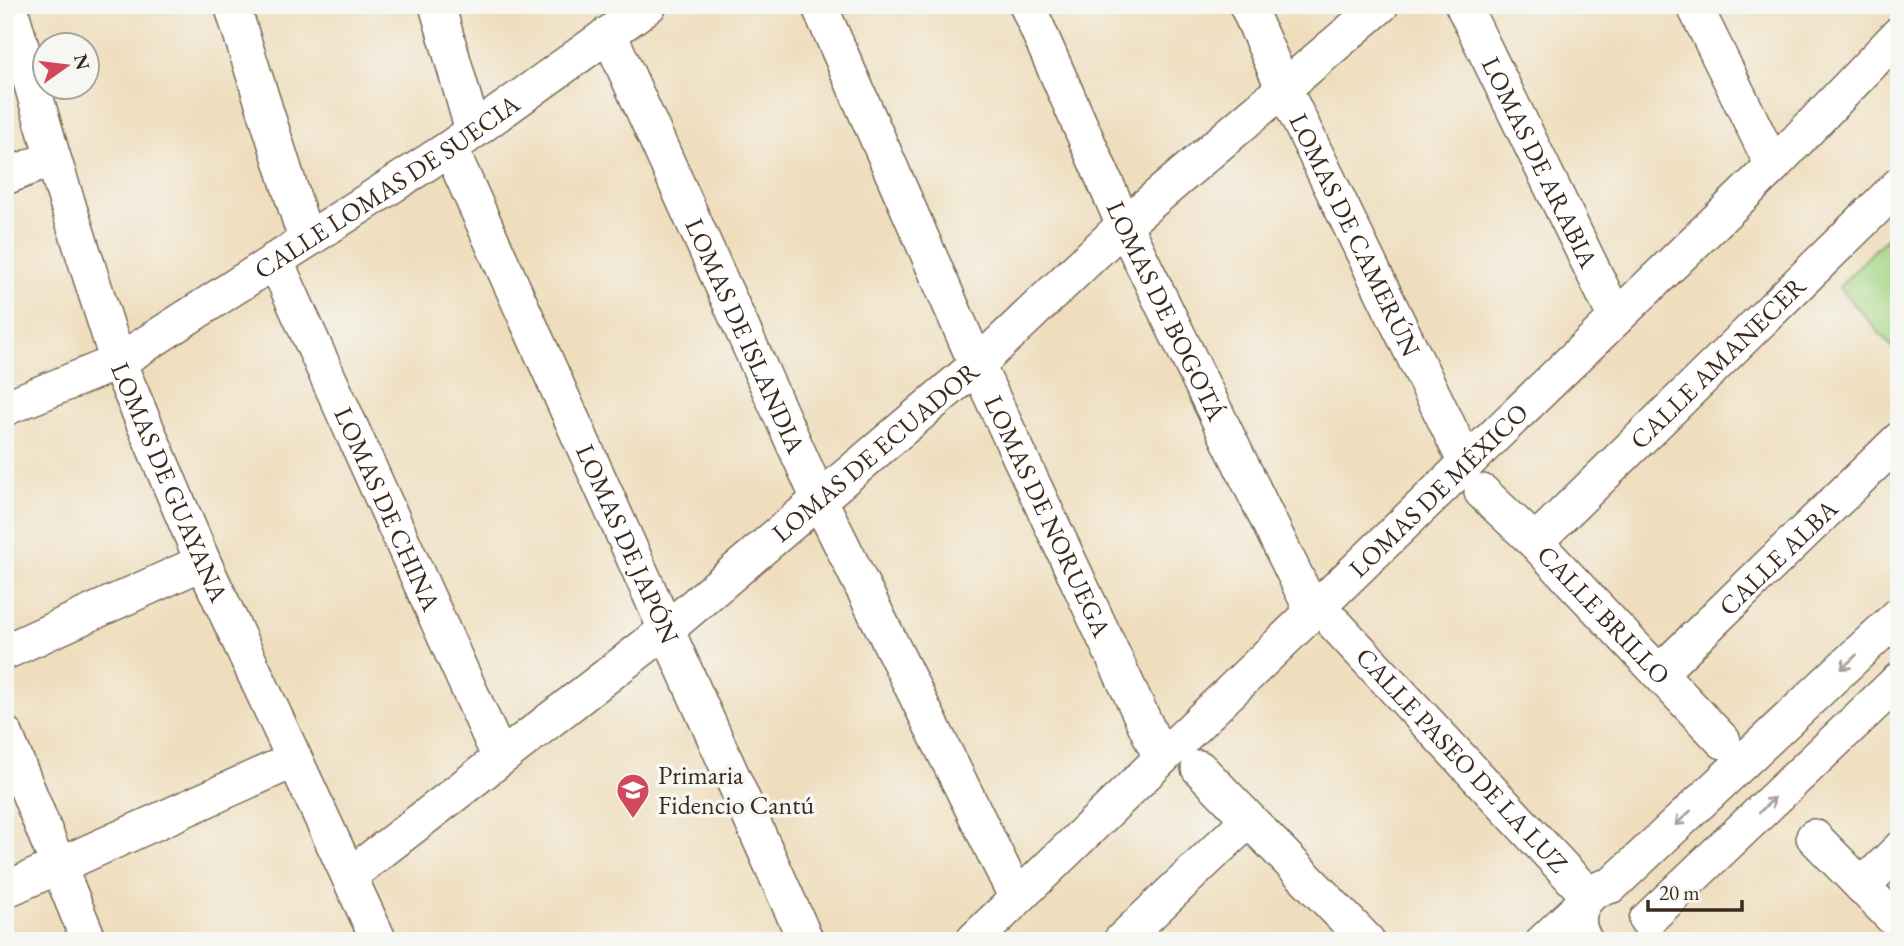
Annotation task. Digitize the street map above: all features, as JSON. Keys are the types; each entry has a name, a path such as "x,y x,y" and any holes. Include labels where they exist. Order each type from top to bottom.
{"street":[{"name":"LOMAS DE GUAYANA","path":"9,5 53,158 118,362 203,562 379,941"},
{"path":"232,5 306,239"},
{"name":"LOMAS DE JAPÓN","path":"437,5 461,140 666,630 806,941"},
{"name":"CALLE LOMAS DE SUECIA","path":"5,408 118,362 461,140 649,5"},
{"name":"LOMAS DE NORUEGA","path":"819,5 977,365 1161,758"},
{"name":"LOMAS DE BOGOTÁ","path":"1027,5 1124,225 1324,618"},
{"name":"LOMAS DE CAMERÚN","path":"1247,5 1284,89 1474,478"},
{"name":"LOMAS DE ECUADOR","path":"349,876 666,630 977,365 1124,225 1381,5"},
{"name":"LOMAS DE ARABIA","path":"1463,5 1616,318"},
{"path":"1693,5 1773,166"},
{"path":"1889,5 1899,26"},
{"name":"LOMAS DE ISLANDIA","path":"609,34 819,499 1017,898"},
{"name":"LOMAS DE MÉXICO","path":"973,941 1161,758 1324,618 1474,478 1616,318 1773,166 1899,34"},
{"path":"5,177 53,158"},
{"name":"CALLE AMANECER","path":"1535,542 1899,185"},
{"name":"LOMAS DE CHINA","path":"275,260 500,758"},
{"name":"CALLE ALBA","path":"1659,673 1899,440"},
{"name":"CALLE BRILLO","path":"1474,478 1723,741"},
{"path":"5,652 203,562"},
{"path":"1544,941 1899,615"},
{"name":"CALLE PASEO DE LA LUZ","path":"1324,618 1594,895 1625,888 1637,895 1644,906 1643,930"},
{"path":"1643,930 1899,680"},
{"path":"5,734 89,941"},
{"path":"5,890 295,760"},
{"path":"1199,768 1367,941"},
{"path":"1121,941 1248,820"},
{"path":"1814,837 1899,924"},
{"path":"1861,886 1899,850"},
{"path":"1586,941 1580,933 1577,920 1594,895"}],"green space":[{"path":"1899,225 1899,355 1839,287"}],"place":[{"name":"Primaria Fidencio Cantú","path":"633,820"}]}
